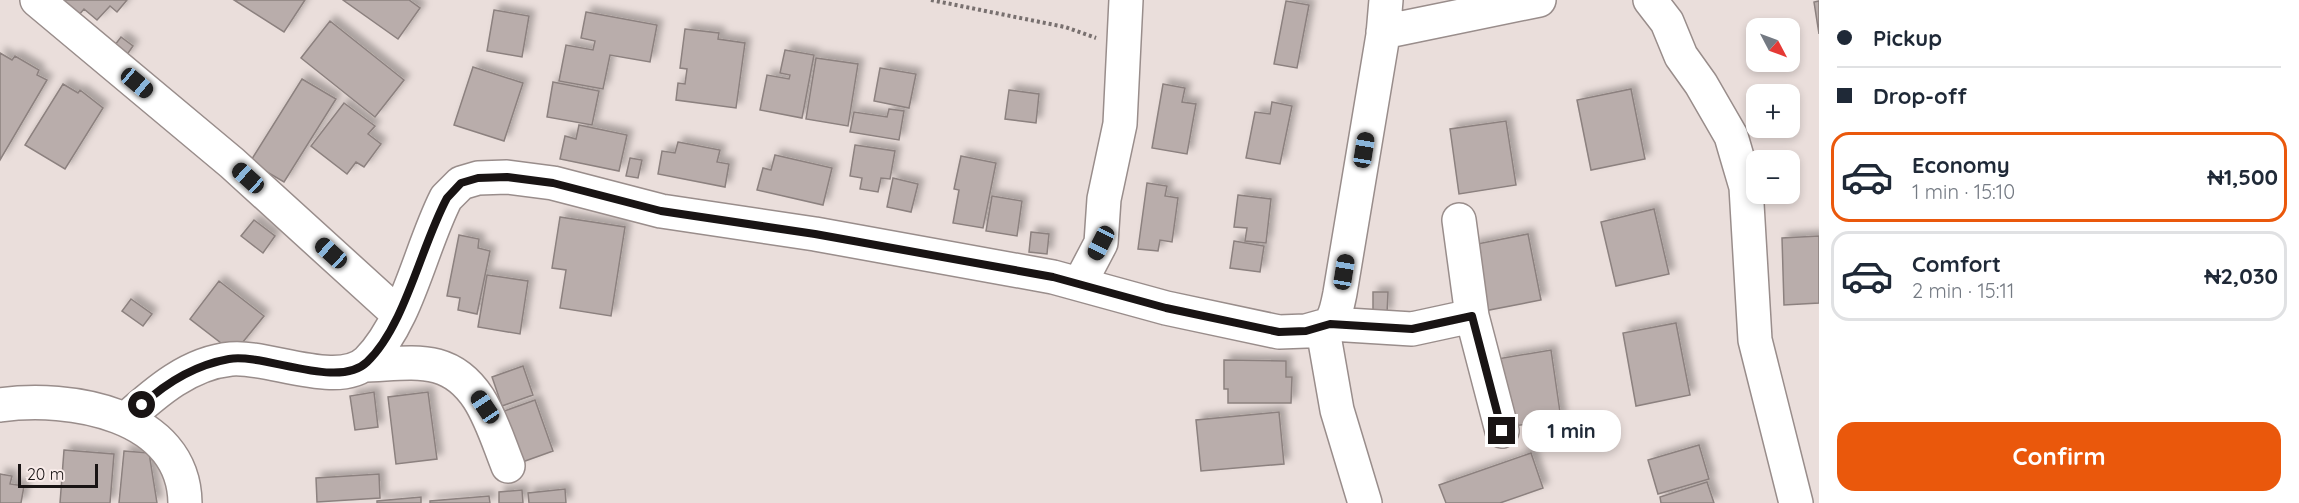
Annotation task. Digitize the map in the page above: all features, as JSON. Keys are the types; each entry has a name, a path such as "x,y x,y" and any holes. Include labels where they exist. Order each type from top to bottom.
{"street":[{"path":"37,0 232,163 398,314"},
{"path":"1080,284 1101,243 1104,199 1120,124 1126,0"},
{"path":"1365,503 1337,410 1320,328 1340,293 1383,32 1386,0"},
{"path":"1383,32 1539,0"},
{"path":"1650,0 1667,22 1681,56 1701,84 1731,136 1746,187 1755,340 1796,503"},
{"path":"126,419 157,391 190,369 232,358 324,372 352,372 363,365 391,331 447,198 461,183 488,177 553,183 661,211 815,234 1080,284 1166,308 1279,332 1320,328 1412,329 1472,316"},
{"path":"1459,220 1472,316 1502,431"},
{"path":"363,365 438,366 470,385 485,407 508,466"},
{"path":"0,405 21,402 74,404 126,419 163,446 177,467 185,503"}],"path":[{"path":"931,0 1065,27 1124,51"}],"building":[{"path":"62,0 127,0 117,12 110,6 97,20 84,9 79,15"},
{"path":"234,0 305,0 284,32"},
{"path":"343,0 409,0 420,8 398,39"},
{"path":"1286,1 1309,5 1297,68 1274,64"},
{"path":"1819,1 1819,34 1814,2"},
{"path":"494,10 529,16 522,57 487,51"},
{"path":"586,12 657,25 650,62 610,55 603,89 559,81 566,45 593,50 595,41 581,38"},
{"path":"330,21 404,80 375,117 301,58"},
{"path":"685,29 719,33 718,39 745,43 736,108 676,100 678,83 685,84 687,69 680,68"},
{"path":"121,37 133,46 124,59 111,50"},
{"path":"785,50 814,55 802,118 760,110 767,75 789,79 790,75 780,73"},
{"path":"0,53 12,60 15,56 39,70 37,75 47,80 0,160"},
{"path":"816,58 858,64 848,126 806,119"},
{"path":"473,67 523,83 504,141 454,125"},
{"path":"880,68 916,74 909,108 874,101"},
{"path":"302,79 336,99 284,182 250,162"},
{"path":"553,82 599,91 592,125 547,117"},
{"path":"63,84 78,93 80,90 103,108 65,169 25,145"},
{"path":"1163,84 1185,88 1182,102 1196,104 1187,154 1152,148"},
{"path":"1631,89 1645,159 1591,170 1577,100"},
{"path":"1009,90 1039,94 1036,123 1005,119"},
{"path":"1272,102 1292,106 1280,164 1246,158 1255,112 1270,114"},
{"path":"344,103 375,126 368,134 381,144 364,167 356,162 347,174 311,146"},
{"path":"889,109 904,111 899,140 850,132 854,112 887,117"},
{"path":"1506,121 1516,185 1459,194 1450,129"},
{"path":"579,125 627,135 619,171 560,159 565,136 576,139"},
{"path":"678,142 720,150 717,162 729,164 725,187 658,174 662,151 675,153"},
{"path":"855,145 895,151 890,179 881,178 878,192 860,189 862,178 850,176"},
{"path":"775,155 832,168 823,205 757,190 763,168 771,170"},
{"path":"961,156 996,163 983,228 953,223 959,190 954,189"},
{"path":"630,158 642,160 638,178 626,176"},
{"path":"893,178 918,184 911,212 887,207"},
{"path":"1147,183 1167,186 1165,196 1178,198 1172,242 1160,240 1158,251 1138,249"},
{"path":"1238,195 1271,199 1266,243 1245,241 1247,228 1234,227"},
{"path":"992,196 1022,201 1017,236 986,231"},
{"path":"1654,209 1669,274 1616,286 1601,222"},
{"path":"560,217 625,227 611,316 560,308 566,270 552,268"},
{"path":"254,220 275,236 263,253 241,236"},
{"path":"1031,232 1049,234 1047,254 1029,252"},
{"path":"1528,234 1541,300 1484,311 1472,245"},
{"path":"459,235 479,239 478,248 490,251 477,314 458,310 460,298 447,296"},
{"path":"1819,236 1819,303 1784,305 1782,238"},
{"path":"1234,241 1264,246 1260,272 1230,268"},
{"path":"487,275 528,281 520,334 478,327"},
{"path":"219,281 264,316 234,353 190,319"},
{"path":"1373,292 1388,292 1387,314 1373,314"},
{"path":"131,299 152,314 143,326 122,311"},
{"path":"1676,323 1690,395 1636,406 1623,333"},
{"path":"1551,350 1561,419 1507,427 1497,359"},
{"path":"1224,360 1286,361 1286,377 1292,377 1291,403 1228,403 1228,389 1224,389"},
{"path":"523,366 533,395 502,406 492,377"},
{"path":"374,392 378,427 355,430 350,396"},
{"path":"428,392 437,459 396,464 388,397"},
{"path":"535,400 553,451 514,465 496,414"},
{"path":"1279,412 1284,464 1201,471 1196,420"},
{"path":"1699,445 1709,479 1658,494 1648,460"},
{"path":"64,450 114,454 110,503 60,503"},
{"path":"124,451 149,453 157,503 119,503"},
{"path":"1531,453 1543,488 1500,503 1446,503 1439,485"},
{"path":"0,474 12,476 10,484 24,486 21,503 0,503"},
{"path":"379,474 380,498 317,502 316,478"},
{"path":"1707,482 1714,503 1661,503 1660,497"},
{"path":"565,489 566,503 529,503 528,493"},
{"path":"522,490 523,503 499,503 499,492"},
{"path":"489,496 490,503 430,503 430,501"},
{"path":"421,497 421,503 377,503 377,501"}],"route":[{"path":"142,405 157,391 190,369 232,358 324,372 352,372 367,362 391,331 437,217 447,198 461,183 478,178 507,177 553,183 661,211 815,234 1053,277 1166,308 1279,332 1306,331 1330,324 1412,329 1472,316 1502,431"}]}
